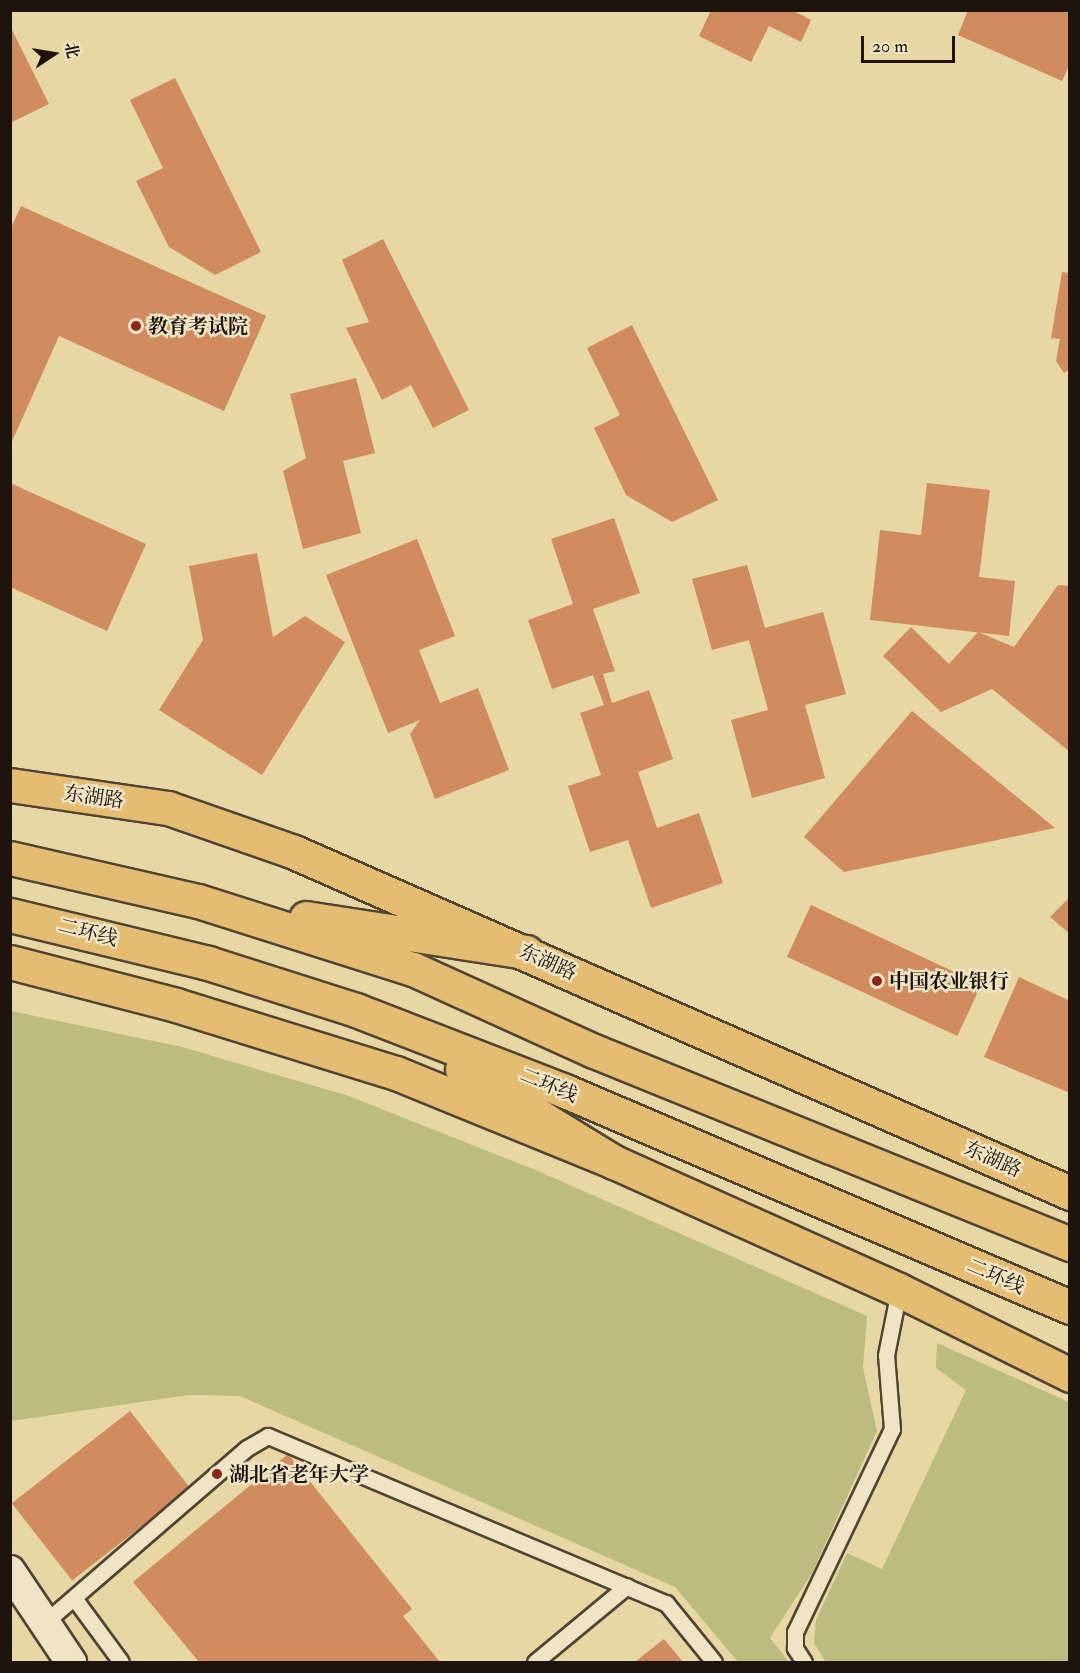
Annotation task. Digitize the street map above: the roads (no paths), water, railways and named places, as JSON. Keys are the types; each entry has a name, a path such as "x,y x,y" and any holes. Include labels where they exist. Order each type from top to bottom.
{"main road":[{"name":"东湖路","path":"10,785 168,808 294,852 1070,1193"},
{"path":"10,858 198,901 526,952"},
{"path":"198,901 413,969 594,1051 1070,1244"},
{"name":"二环线","path":"10,915 208,963 356,1010 565,1091 1070,1307"},
{"path":"10,962 187,1008 396,1072 614,1162 898,1290 1070,1375"},
{"path":"208,963 441,1057 614,1162"}],"street":[{"path":"10,1571 43,1624 71,1662"}],"lane":[{"path":"804,1662 795,1648 795,1632 892,1429 886,1355 898,1290"},
{"path":"43,1624 247,1448 268,1436 666,1603 714,1662"},
{"path":"535,1662 627,1586"},
{"path":"74,1598 121,1662"}],"place":[{"name":"教育考试院","path":"136,326"},
{"name":"中国农业银行","path":"877,981"},
{"name":"湖北省老年大学","path":"217,1474"}]}
